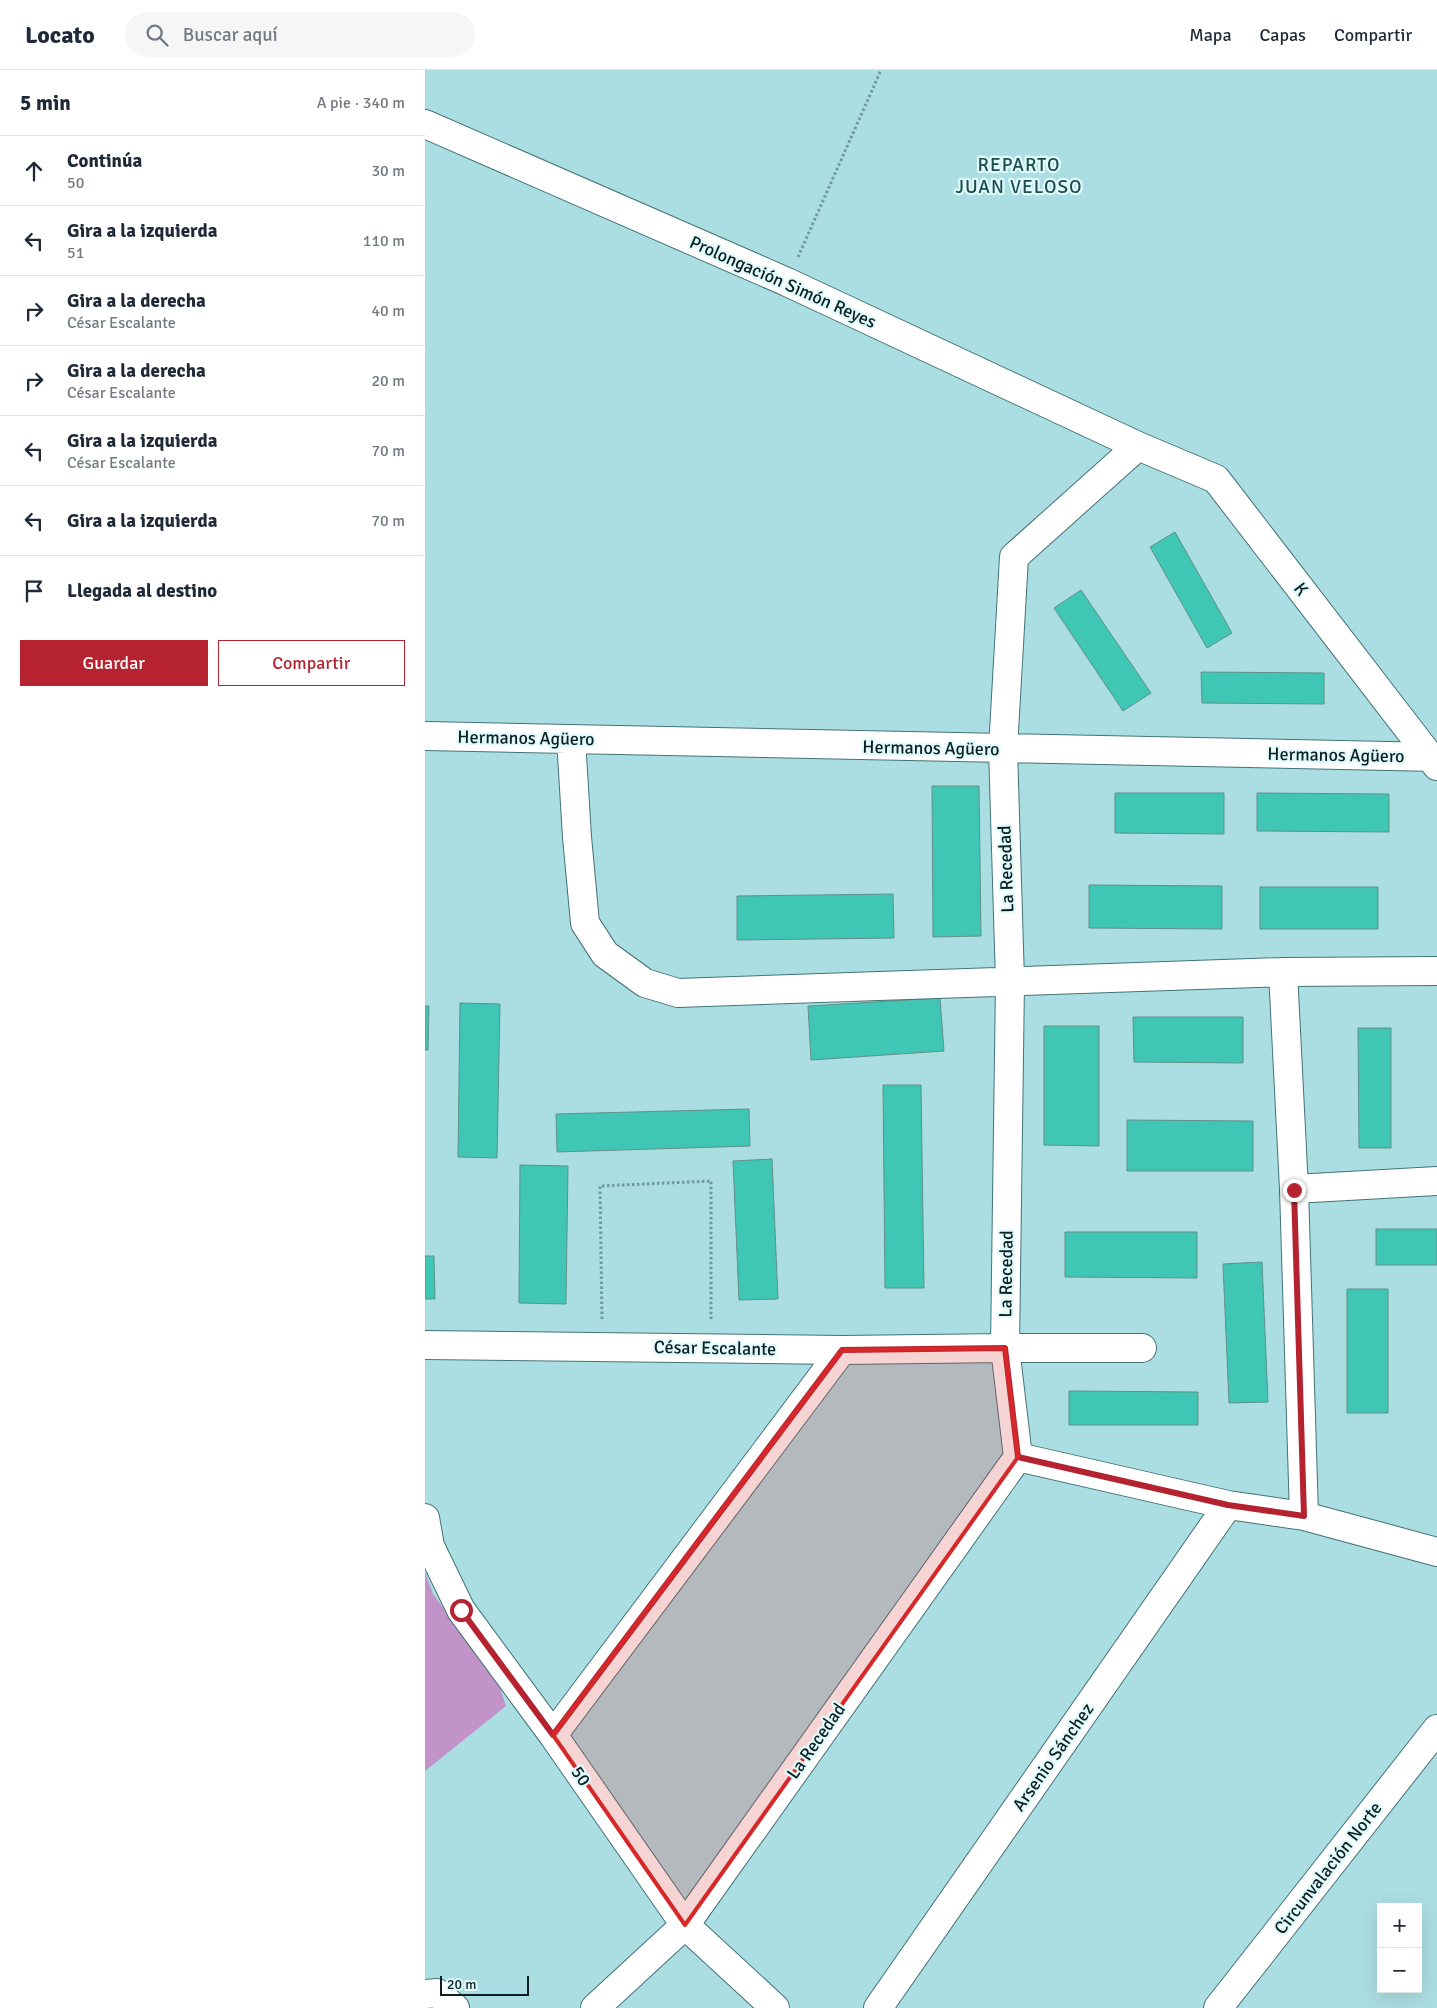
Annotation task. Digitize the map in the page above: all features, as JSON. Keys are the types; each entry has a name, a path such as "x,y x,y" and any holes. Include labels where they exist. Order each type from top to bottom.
{"street":[{"name":"Prolongación Simón Reyes","path":"425,124 787,282 1138,446"},
{"name":"La Recedad","path":"1005,1348 1010,981 1003,749 1014,556 1138,446"},
{"name":"K","path":"1138,446 1216,479 1435,760"},
{"name":"Hermanos Agüero","path":"425,736 1435,760"},
{"path":"571,740 585,923 605,954 645,983 678,993 1283,972 1437,971"},
{"path":"1283,972 1294,1190 1304,1516"},
{"path":"1294,1190 1437,1181"},
{"name":"César Escalante","path":"425,1345 842,1350 1142,1348"},
{"path":"1005,1348 1018,1457 1228,1505 1304,1516 1437,1552"},
{"path":"553,1735 842,1350"},
{"name":"La Recedad","path":"595,2008 685,1925 1018,1457"},
{"name":"Arsenio Sánchez","path":"877,2008 1228,1505"},
{"name":"50","path":"425,1518 430,1546 461,1610 553,1735 685,1925 775,2008"},
{"name":"Circunvalación Norte","path":"1218,2008 1437,1729"},
{"path":"425,1994 437,1993 455,2008"}],"path":[{"path":"787,282 881,70"},
{"path":"602,1347 600,1186 711,1181 711,1348"}],"highlighted area":[{"path":"1005,1348 1018,1457 685,1925 553,1735 842,1350"}],"shaded area":[{"path":"425,1572 433,1594 476,1653 493,1667 506,1706 425,1771"}],"building":[{"path":"1175,532 1232,633 1207,648 1150,547"},
{"path":"1081,590 1151,693 1123,711 1054,608"},
{"path":"1201,672 1324,673 1324,704 1202,703"},
{"path":"932,786 979,786 981,936 933,937"},
{"path":"1115,793 1224,793 1224,834 1115,833"},
{"path":"1257,793 1389,794 1389,832 1257,831"},
{"path":"1089,885 1222,886 1222,929 1089,928"},
{"path":"1260,887 1378,887 1378,929 1260,929"},
{"path":"893,894 894,938 737,940 737,896"},
{"path":"940,998 944,1051 811,1060 808,1006"},
{"path":"460,1003 500,1004 497,1158 458,1157"},
{"path":"425,1006 429,1006 428,1050 425,1050"},
{"path":"1133,1017 1243,1017 1243,1063 1134,1062"},
{"path":"1044,1026 1099,1026 1099,1146 1044,1145"},
{"path":"1358,1028 1391,1028 1391,1148 1359,1148"},
{"path":"883,1085 921,1085 924,1288 885,1288"},
{"path":"749,1109 750,1146 557,1152 556,1114"},
{"path":"1127,1120 1253,1121 1253,1171 1127,1171"},
{"path":"772,1159 778,1299 739,1300 733,1161"},
{"path":"520,1165 568,1166 566,1304 519,1303"},
{"path":"1376,1229 1437,1229 1437,1265 1376,1265"},
{"path":"1065,1232 1197,1232 1197,1278 1065,1277"},
{"path":"425,1256 434,1256 435,1299 425,1299"},
{"path":"1262,1262 1268,1402 1229,1403 1223,1264"},
{"path":"1347,1289 1388,1289 1388,1413 1347,1413"},
{"path":"1069,1391 1198,1392 1198,1425 1069,1425"}],"district":[{"name":"REPARTO JUAN VELOSO","path":"1019,175"}],"route":[{"path":"461,1610 553,1735 842,1350 1005,1348 1018,1457 1228,1505 1304,1516 1294,1190"}]}
